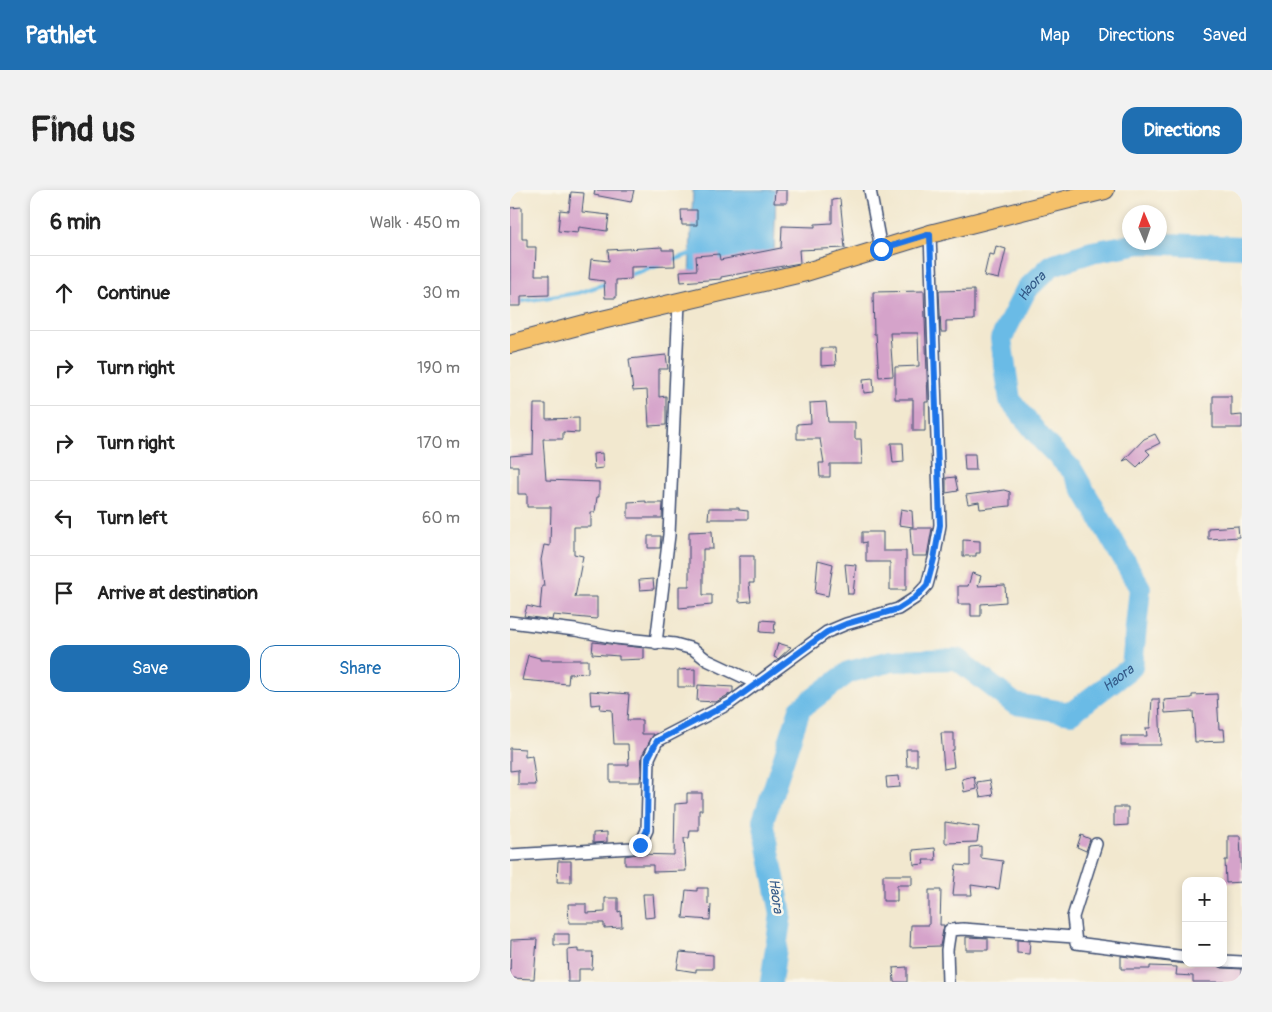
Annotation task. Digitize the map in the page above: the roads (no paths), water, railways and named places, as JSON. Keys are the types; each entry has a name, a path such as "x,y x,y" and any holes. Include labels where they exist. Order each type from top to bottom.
{"main road":[{"path":"510,344 806,272 1058,196 1105,190"}],"street":[{"path":"870,190 881,249"},
{"path":"510,855 613,850 640,845 647,830 648,758 657,741 730,703 827,632 846,624 898,609 915,598 927,585 940,525 930,234"},
{"path":"656,643 669,535 678,302"},
{"path":"510,622 656,643 676,644 692,649 707,660 758,684"},
{"path":"1096,844 1073,917 1076,943 1182,956"},
{"path":"948,982 947,950 950,930 963,929 1074,938"},
{"path":"1227,961 1242,962"}],"water":[{"path":"693,190 776,190 774,256 689,276"}],"waterway":[{"name":"Haora","path":"771,982 781,914 763,821 800,709 849,672 892,661 957,659 1015,704 1071,713 1132,667 1140,588 1072,470 1044,442 1010,400 1001,339 1026,290 1052,265 1092,252 1141,243 1242,247"},
{"path":"671,261 690,254"},
{"path":"626,276 660,265"},
{"path":"510,303 578,293 608,283"}]}
